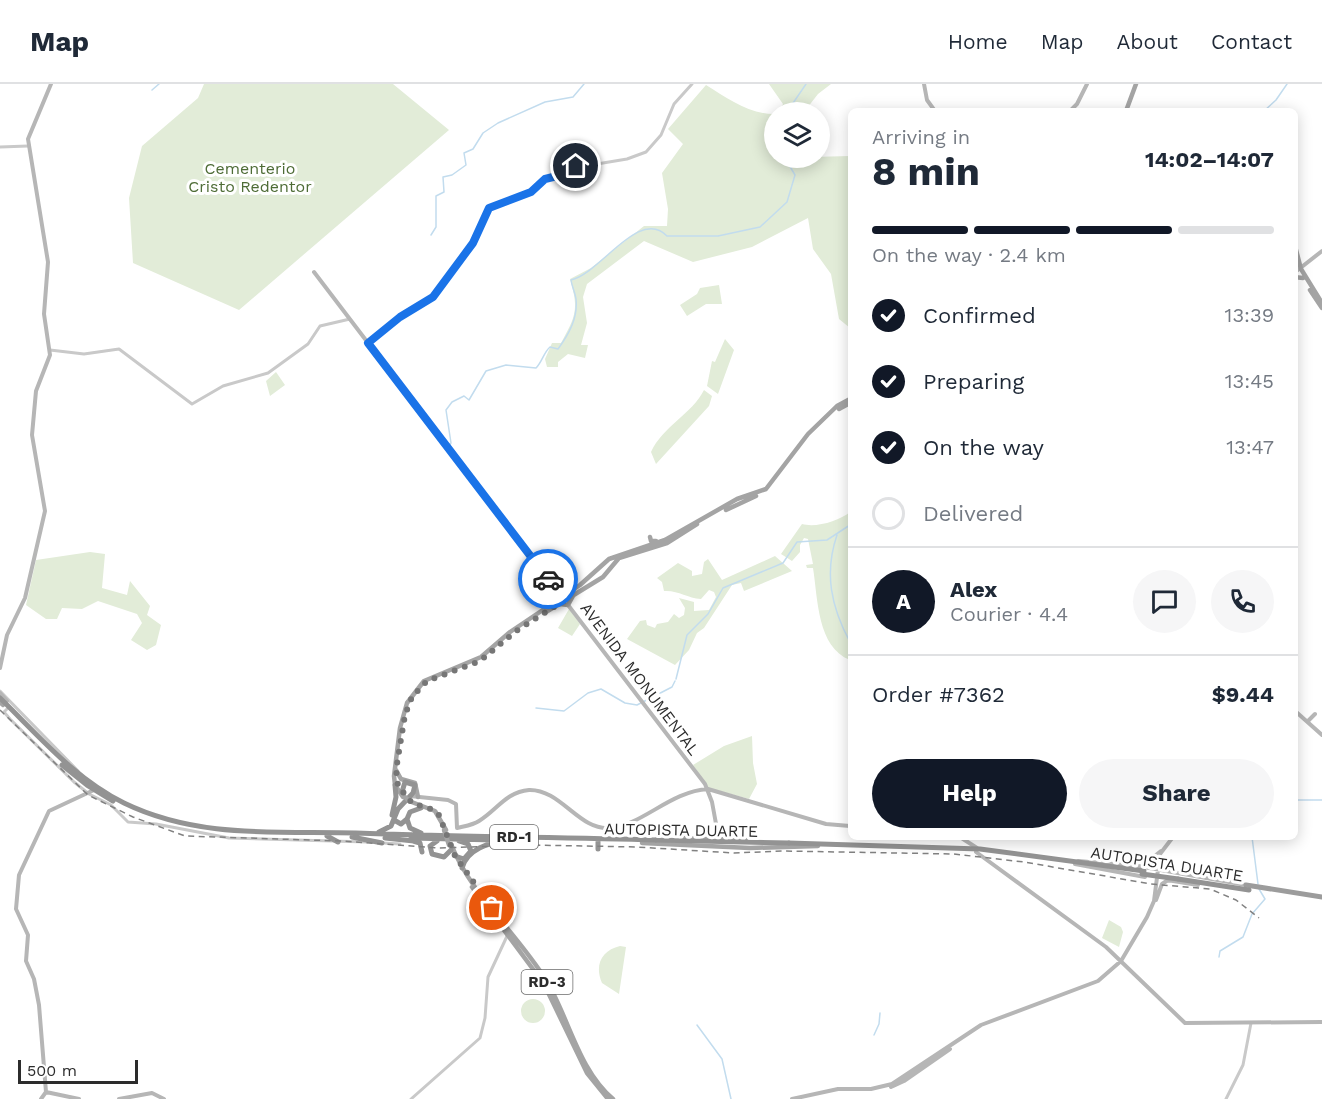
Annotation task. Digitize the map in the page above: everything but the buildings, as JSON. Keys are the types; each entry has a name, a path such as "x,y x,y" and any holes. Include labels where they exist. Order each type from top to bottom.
{"highway":[{"name":"AUTOPISTA DUARTE","path":"2,699 28,723 92,792 135,811 195,830 383,840 506,840 598,845 641,841"},
{"name":"AUTOPISTA DUARTE","path":"2,699 78,776 125,804 169,821 215,830 284,834 376,833 978,850 1076,863"},
{"path":"376,833 389,823 396,797 395,784"},
{"path":"376,833 388,829 400,806 409,797"},
{"path":"394,820 401,824 410,812 421,808"},
{"path":"407,819 414,831 432,835"},
{"path":"327,836 338,842"},
{"path":"383,840 462,842 506,840"},
{"path":"413,841 421,844 422,852"},
{"path":"437,841 430,846 432,854 444,857 450,847"},
{"path":"455,856 463,859 470,854 471,847 462,842"},
{"path":"462,868 464,863 480,848 493,842"},
{"name":"AUTOPISTA DUARTE","path":"818,845 965,845 991,854 1142,870 1322,899"}],"main road":[{"path":"0,668 7,635 25,598 45,515 32,435 36,391 50,351 44,310 47,255 28,146 30,131 51,84"},
{"path":"924,84 927,100 934,108"},
{"path":"1073,108 1087,84"},
{"path":"1128,108 1137,84"},
{"path":"1300,272 1322,252"},
{"path":"1298,262 1300,272 1322,308"},
{"path":"314,272 368,343"},
{"path":"1300,272 1322,303"},
{"name":"AVENIDA MONUMENTAL","path":"368,343 708,789 720,846"},
{"path":"561,598 574,594 608,572 619,558 667,543 700,522 771,485 798,445 835,408 848,402"},
{"path":"450,847 445,830 435,812 409,797 397,783 396,770 405,715 410,701 427,681 483,656 609,559 670,538 738,502 771,490 807,438 848,402"},
{"path":"827,408 835,408"},
{"path":"642,548 649,544 649,537 654,542 670,538"},
{"path":"598,567 598,576 608,572"},
{"path":"561,598 568,605 574,594"},
{"path":"445,830 434,813 421,808 395,784 396,754 407,703 426,679 480,661 523,625"},
{"path":"483,656 487,645 496,645"},
{"path":"1307,722 1315,714"},
{"path":"1298,715 1322,736"},
{"path":"1298,715 1322,736"},
{"path":"396,770 401,779 415,783 409,797"},
{"path":"409,797 448,800 456,804 457,828 478,822 514,794 538,791 552,797 594,825 608,828 620,826 689,792 708,789 821,822 848,826"},
{"path":"41,1099 46,1092 40,1013 34,980 26,961 28,935 16,913 18,881 49,811 63,802 92,792"},
{"name":"AUTOPISTA DUARTE","path":"641,841 719,836 818,845"},
{"path":"962,840 965,845"},
{"path":"1158,870 1160,854 1171,840"},
{"path":"641,841 720,846 818,845"},
{"name":"RD-3","path":"450,847 477,890 544,984 587,1073 608,1099"},
{"name":"RD-3","path":"450,847 477,890"},
{"path":"792,1099 838,1089 871,1089 891,1084 981,1025 1091,984 1122,962 1152,908 1156,878 1164,849"},
{"path":"1142,870 1164,849"},
{"path":"978,850 1122,962 1185,1023 1322,1022"},
{"path":"989,860 991,854"},
{"path":"1161,862 1164,868 1176,876"},
{"name":"AUTOPISTA DUARTE","path":"1076,863 1168,880 1254,889"},
{"path":"1142,870 1158,870 1176,876"},
{"path":"1156,878 1156,900"},
{"path":"801,1099 838,1091 884,1090 899,1084 982,1027 1099,983 1122,962 1149,918 1162,884 1168,880"},
{"name":"RD-3","path":"508,933 547,982 596,1082 613,1099"},
{"path":"46,1092 79,1099"},
{"path":"119,1099 152,1094 164,1099"}],"street":[{"path":"368,343 400,317 433,297 473,243 485,214 493,206 531,192 545,179 561,175 573,167 638,156 658,140 674,104 692,84"},
{"path":"0,147 28,146"},
{"path":"50,351 84,354 119,349 192,404 224,386 268,373 308,344 321,326 350,319"},
{"path":"2,699 73,764 78,776"},
{"path":"2,699 4,712 10,719 92,792 111,805 124,819 137,824 156,824 229,838 338,842 383,840 400,844"},
{"path":"411,1099 481,1037 488,977 508,933"},
{"path":"1226,1099 1243,1065 1251,1023"}],"green space":[{"name":"Cementerio Cristo Redentor","path":"204,84 393,84 449,130 239,310 133,263 129,198 142,146 198,98"},
{"path":"769,84 831,84 812,102 782,102"},
{"path":"706,85 730,100 764,113 764,168 830,168 830,157 848,156 848,326 839,319 831,274 813,249 808,218 752,247 693,262 644,241 587,284 583,297 587,323 581,345 588,345 585,358 568,354 558,362 558,367 547,367 545,359 552,343 561,343 573,319 575,305 570,279 591,268 644,226 667,226 668,209 662,173 683,144 668,129"},
{"path":"719,285 722,304 706,304 687,316 680,305 697,294 700,288"},
{"path":"725,339 734,350 718,394 707,386 712,361 715,362"},
{"path":"276,372 285,385 270,396 266,381"},
{"path":"704,390 712,396 709,406 656,464 651,452 656,443 692,406"},
{"path":"848,513 848,659 839,654 825,633 818,607 813,568 807,568 806,565 813,564 808,539 804,538 800,545 800,552 792,561 781,554 802,524 827,523"},
{"path":"90,552 105,554 102,588 127,595 130,581 150,606 147,615 161,625 156,645 147,650 131,640 142,623 137,614 98,601 82,609 62,608 57,619 46,619 26,605 36,560"},
{"path":"775,556 792,571 744,591 741,583 732,585 704,628 697,633 689,650 675,665 627,639 640,621 646,620 647,625 655,628 657,624 668,622 674,614 679,618 684,615 685,608 679,598 694,602 694,611 709,610 716,597 714,592 709,590 701,599 664,591 662,582 657,578 678,563 692,571 692,576 702,574 704,562 708,559 722,580"},
{"path":"569,609 580,624 572,636 558,628"},
{"path":"752,736 753,763 757,784 749,799 709,788 693,765 724,746"},
{"path":"1109,920 1121,927 1123,932 1119,947 1102,938"},
{"path":"620,946 626,947 619,994 602,983 599,964 608,951"},
{"path":"533,999 538,1000 544,1006 544,1016 538,1022 533,1023 528,1022 522,1016 521,1011 522,1006 528,1000"}],"waterway":[{"path":"152,90 159,84"},
{"path":"431,235 436,227 436,196 444,192 443,177 452,175 466,165 464,153 473,149 483,133 498,123 545,102 573,97 584,84"},
{"path":"794,102 806,84"},
{"path":"1267,108 1287,84"},
{"path":"446,450 451,443 446,410 452,402 464,396 469,400 486,371 506,365 536,368 550,347 558,349 569,332 576,313 576,299 571,280 583,275 632,235 644,230 656,229 667,236 718,236 760,227 787,202 795,175 791,168"},
{"path":"676,679 687,635 708,614 723,588 783,563 797,542 827,540 848,526"},
{"path":"837,535 830,576 834,603 848,638"},
{"path":"536,708 564,711 588,693 601,689 625,703 637,705 672,687 675,681"},
{"path":"1298,800 1322,800"},
{"path":"1252,840 1258,884"},
{"path":"1219,957 1220,951 1243,937 1252,914 1265,899 1259,889"},
{"path":"874,1035 879,1024 880,1013"},
{"path":"697,1025 722,1059 731,1099"}],"railway":[{"path":"0,710 88,795 133,817 185,836 341,841 438,848 530,845 637,847 734,853 784,851 954,854 1024,862 1151,884 1210,889 1236,900 1259,918"}],"way so far":[{"path":"492,908 455,856 439,815 427,807 415,805 400,789 396,777 400,740 408,705 427,681 480,661 516,631 565,600 548,579"}],"route":[{"path":"548,579 368,343 400,317 433,297 473,243 489,208 531,192 545,179 561,175 567,169 576,166"}]}
